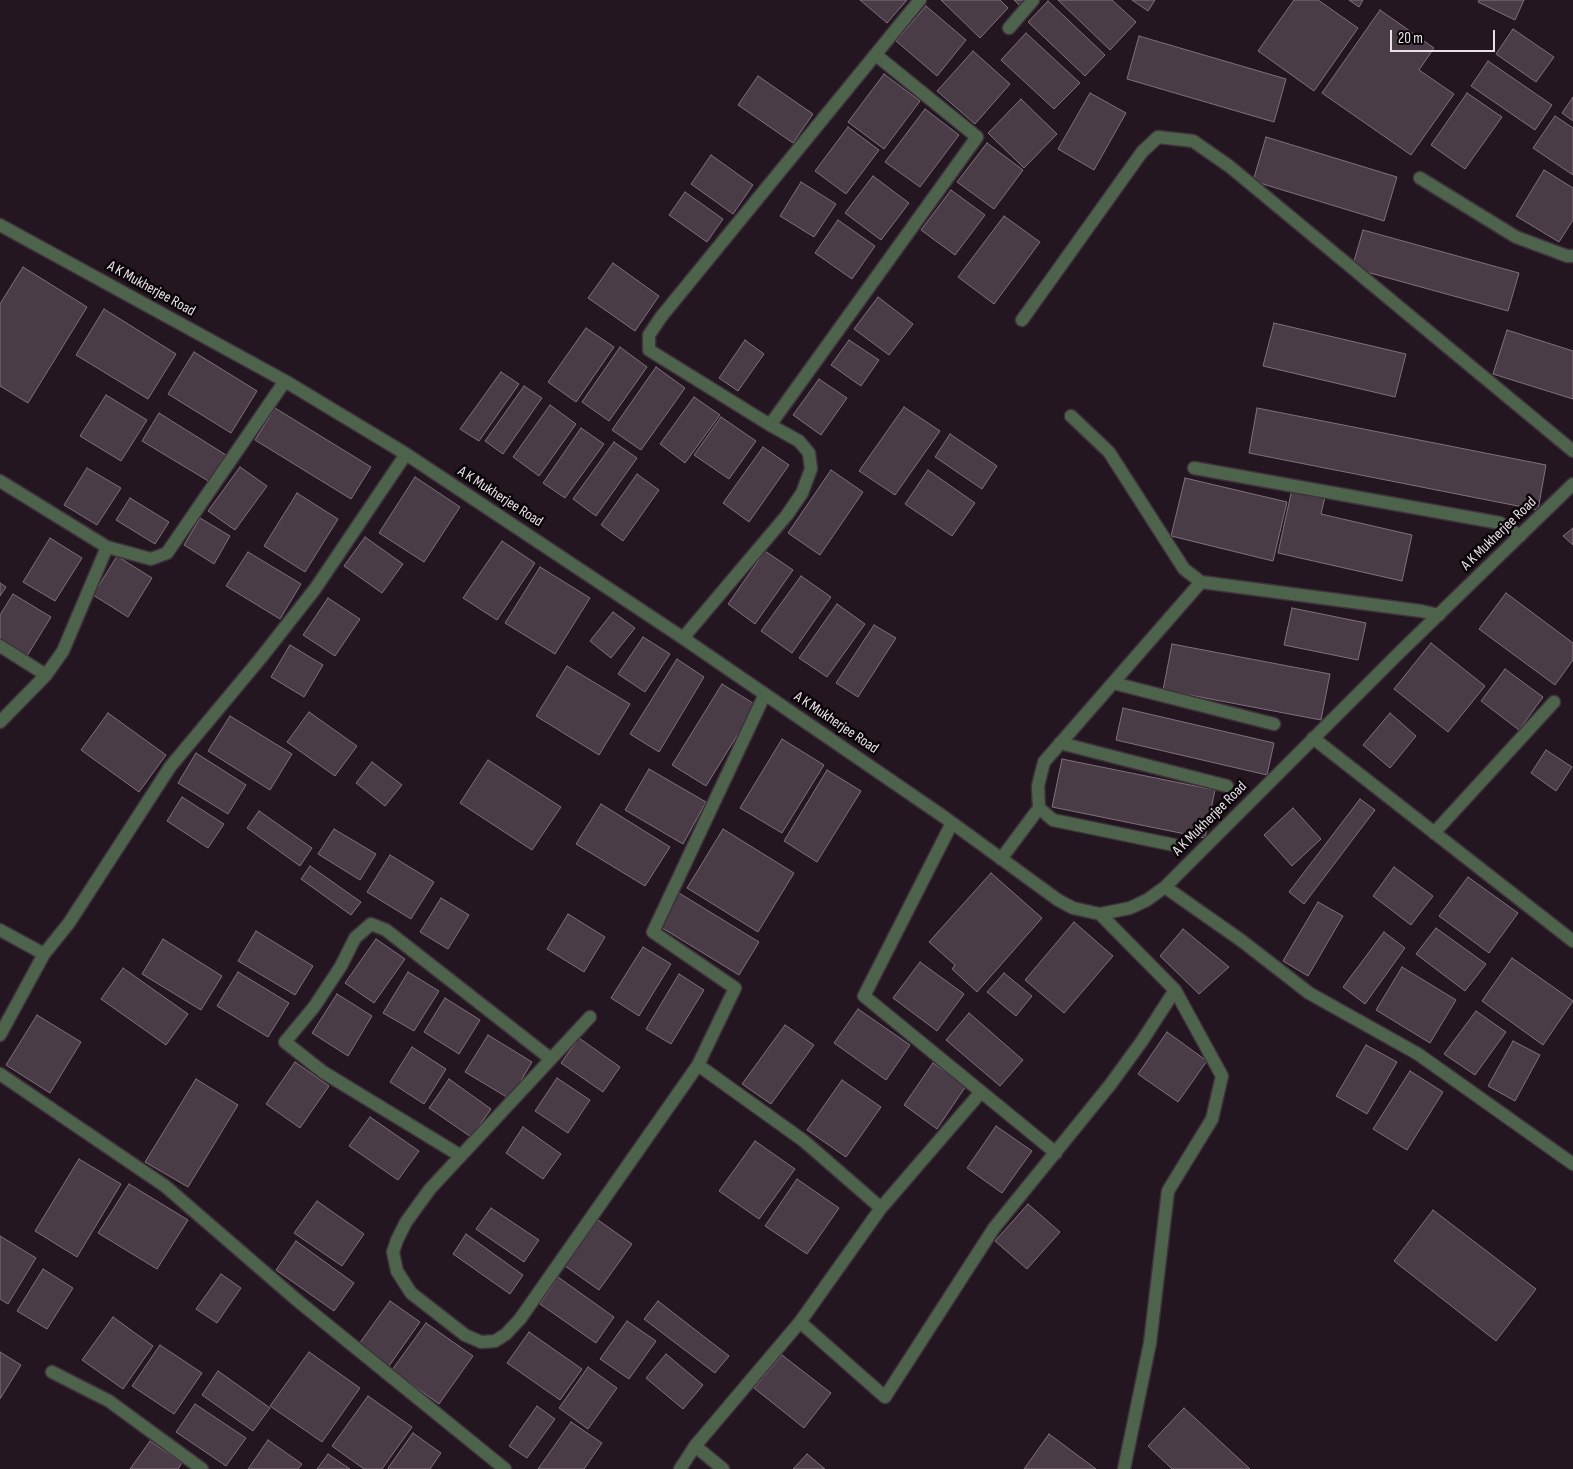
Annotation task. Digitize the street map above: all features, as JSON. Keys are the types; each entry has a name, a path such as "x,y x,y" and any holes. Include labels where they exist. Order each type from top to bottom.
{"street":[{"path":"683,638 787,515 802,494 811,469 809,453 798,440 770,425 649,350 649,335 661,317 920,0"},
{"path":"1009,28 1033,0"},
{"path":"770,425 977,137 876,55"},
{"path":"1022,320 1142,152 1158,137 1193,141 1229,166 1573,451"},
{"path":"1420,178 1516,238 1567,256 1573,256"},
{"name":"A K Mukherjee Road","path":"0,225 285,381 406,454 765,694 952,823 1058,900 1073,908 1100,914 1130,908 1147,900 1165,887 1313,738 1573,484"},
{"path":"0,481 107,547 151,559 167,553 285,381"},
{"path":"1070,416 1109,452 1184,569 1201,582 1439,615"},
{"path":"0,1035 44,954 69,923 170,767 260,659 315,589 406,454"},
{"path":"1194,468 1500,523 1520,536"},
{"path":"0,722 46,676 63,652 107,547"},
{"path":"1001,859 1039,808 1038,786 1044,762 1201,582"},
{"path":"0,646 46,676"},
{"path":"1113,683 1274,724"},
{"path":"590,1017 430,1189 406,1222 397,1240 394,1252 397,1271 411,1293 465,1335 481,1342 495,1341 506,1334 520,1319 698,1065 735,988 653,932 765,694"},
{"path":"1434,833 1554,702"},
{"path":"1313,738 1573,941"},
{"path":"1060,744 1227,786"},
{"path":"1039,808 1053,820 1174,845"},
{"path":"952,823 864,996 1056,1153"},
{"path":"1165,887 1242,941 1309,993 1418,1054 1573,1164"},
{"path":"1100,914 1175,990 1222,1076 1212,1119 1168,1192 1150,1343 1124,1469"},
{"path":"461,1156 323,1072 284,1042 314,1007 341,966 355,938 371,924 386,930 551,1059"},
{"path":"0,930 44,954"},
{"path":"800,1322 885,1397 994,1228 1110,1085 1142,1041 1175,990"},
{"path":"698,1065 804,1141 881,1208"},
{"path":"0,1074 165,1186 298,1301 505,1469"},
{"path":"680,1469 695,1446 800,1322 881,1208 981,1092"},
{"path":"52,1372 109,1401 202,1469"},
{"path":"695,1446 723,1469"}],"building":[{"path":"860,0 907,0 887,23"},
{"path":"941,0 1000,0 1008,8 980,38"},
{"path":"1014,0 1026,0 1020,6"},
{"path":"1058,0 1112,0 1136,22 1110,50"},
{"path":"1132,0 1155,0 1148,11"},
{"path":"1294,0 1318,0 1358,28 1314,91 1258,51"},
{"path":"1349,0 1363,0 1359,7"},
{"path":"1479,0 1524,0 1515,20 1478,2"},
{"path":"1048,1 1105,55 1085,76 1028,22"},
{"path":"926,6 966,40 937,76 896,41"},
{"path":"1380,10 1434,48 1419,70 1454,94 1411,155 1322,93"},
{"path":"1513,29 1554,57 1536,82 1496,54"},
{"path":"1026,33 1080,83 1054,109 1001,60"},
{"path":"1139,36 1286,79 1274,122 1127,79"},
{"path":"973,51 1010,84 975,124 937,91"},
{"path":"1488,61 1552,105 1535,130 1471,86"},
{"path":"884,74 920,101 884,149 848,122"},
{"path":"758,76 813,114 793,143 738,105"},
{"path":"1090,93 1126,113 1094,170 1058,149"},
{"path":"1467,93 1502,117 1465,169 1431,145"},
{"path":"1573,97 1573,121 1562,113"},
{"path":"1021,99 1057,134 1024,168 988,133"},
{"path":"925,109 959,135 920,187 885,162"},
{"path":"1555,116 1573,128 1573,175 1533,148"},
{"path":"848,127 879,150 846,194 815,171"},
{"path":"1266,137 1397,177 1384,221 1253,181"},
{"path":"987,143 1023,170 994,209 957,182"},
{"path":"711,155 753,185 733,214 691,184"},
{"path":"1544,170 1573,188 1573,220 1559,242 1516,216"},
{"path":"873,176 909,203 881,240 845,213"},
{"path":"801,182 836,204 814,237 780,216"},
{"path":"951,190 985,215 955,255 921,230"},
{"path":"685,192 723,219 707,242 669,215"},
{"path":"1004,216 1040,242 994,304 958,277"},
{"path":"838,220 875,246 852,279 815,253"},
{"path":"1363,230 1519,273 1508,311 1352,268"},
{"path":"613,263 659,296 635,331 588,298"},
{"path":"23,267 87,307 28,403 0,386 0,304"},
{"path":"878,297 913,324 889,355 854,329"},
{"path":"104,309 176,354 148,399 76,355"},
{"path":"1274,323 1406,354 1395,397 1263,366"},
{"path":"586,328 614,347 576,402 548,382"},
{"path":"1507,330 1573,351 1573,399 1493,374"},
{"path":"745,340 764,354 738,391 719,378"},
{"path":"849,340 879,360 861,386 831,365"},
{"path":"620,347 647,367 609,421 582,402"},
{"path":"194,352 257,391 231,433 168,394"},
{"path":"656,367 685,388 641,450 612,430"},
{"path":"501,372 519,384 479,441 460,429"},
{"path":"819,379 847,398 821,435 793,415"},
{"path":"524,386 542,398 503,454 485,441"},
{"path":"106,395 147,420 121,461 80,436"},
{"path":"694,397 720,415 685,463 660,444"},
{"path":"550,405 576,424 539,476 513,457"},
{"path":"904,407 940,431 895,495 859,471"},
{"path":"275,408 371,467 351,499 255,440"},
{"path":"1257,408 1546,465 1538,510 1249,453"},
{"path":"159,413 226,455 210,482 142,441"},
{"path":"721,417 756,441 729,479 694,455"},
{"path":"581,428 604,444 565,498 543,483"},
{"path":"950,434 997,466 982,489 935,457"},
{"path":"614,442 637,458 596,516 573,499"},
{"path":"763,447 789,465 749,522 723,503"},
{"path":"240,467 267,486 235,530 208,511"},
{"path":"87,468 121,488 97,525 64,505"},
{"path":"831,470 863,492 820,555 788,533"},
{"path":"928,470 975,503 952,536 905,504"},
{"path":"637,474 659,490 623,541 601,525"},
{"path":"415,477 460,507 424,562 379,533"},
{"path":"1185,478 1287,502 1273,561 1171,536"},
{"path":"1292,489 1325,497 1321,514 1412,535 1402,581 1278,553"},
{"path":"297,493 338,519 305,572 264,546"},
{"path":"130,498 169,522 155,544 116,520"},
{"path":"200,518 230,536 214,564 184,545"},
{"path":"1573,528 1573,545 1563,536"},
{"path":"365,537 403,564 382,593 344,566"},
{"path":"50,538 82,558 55,601 23,582"},
{"path":"502,541 535,563 497,620 463,598"},
{"path":"765,551 793,570 755,624 728,604"},
{"path":"248,552 301,584 280,619 226,586"},
{"path":"117,556 152,578 128,617 93,595"},
{"path":"540,567 590,598 555,654 505,623"},
{"path":"801,576 831,597 792,653 761,631"},
{"path":"0,583 6,587 0,596"},
{"path":"1506,593 1573,643 1573,660 1555,685 1479,629"},
{"path":"13,594 51,617 27,656 0,639 0,615"},
{"path":"328,598 360,619 335,656 303,635"},
{"path":"837,604 865,624 827,677 799,658"},
{"path":"1292,608 1366,623 1358,660 1284,645"},
{"path":"613,612 635,628 611,658 590,641"},
{"path":"874,625 896,638 858,697 836,683"},
{"path":"643,637 670,654 645,692 618,674"},
{"path":"1431,643 1485,686 1448,732 1394,689"},
{"path":"1172,644 1330,674 1321,720 1163,690"},
{"path":"290,645 323,665 304,697 271,677"},
{"path":"677,659 704,677 659,752 630,734"},
{"path":"567,666 630,704 599,755 536,716"},
{"path":"1505,669 1543,697 1519,730 1481,701"},
{"path":"722,684 756,705 706,786 672,765"},
{"path":"1123,708 1274,743 1267,775 1116,740"},
{"path":"309,712 357,746 335,776 287,742"},
{"path":"108,713 166,755 139,792 81,750"},
{"path":"1390,713 1416,736 1390,768 1363,745"},
{"path":"230,716 292,754 270,790 208,751"},
{"path":"782,739 824,765 782,833 740,808"},
{"path":"1546,750 1572,767 1556,791 1531,773"},
{"path":"196,753 246,785 228,814 178,783"},
{"path":"1062,759 1215,790 1205,838 1052,807"},
{"path":"488,760 561,807 532,850 460,803"},
{"path":"372,762 402,785 385,806 356,783"},
{"path":"649,769 706,802 683,844 625,810"},
{"path":"827,770 861,791 817,862 784,841"},
{"path":"182,797 224,824 208,848 167,821"},
{"path":"1360,799 1375,810 1304,904 1289,892"},
{"path":"601,804 670,847 645,886 576,844"},
{"path":"1293,808 1321,839 1292,866 1264,835"},
{"path":"259,811 312,848 300,866 247,828"},
{"path":"334,829 376,854 360,880 318,854"},
{"path":"723,829 794,873 758,932 687,888"},
{"path":"390,855 434,882 411,919 367,892"},
{"path":"310,866 361,902 351,915 301,879"},
{"path":"1394,867 1433,896 1411,925 1373,896"},
{"path":"991,873 1042,918 977,992 952,969 955,965 929,942"},
{"path":"1468,877 1518,913 1489,953 1439,916"},
{"path":"679,893 759,942 739,975 659,926"},
{"path":"441,898 469,915 448,949 420,932"},
{"path":"1318,902 1343,916 1308,976 1283,961"},
{"path":"568,914 605,937 584,972 547,949"},
{"path":"1074,922 1113,956 1064,1013 1025,980"},
{"path":"1436,928 1486,964 1465,991 1416,954"},
{"path":"1183,929 1229,967 1199,994 1160,956"},
{"path":"256,931 313,966 295,995 238,961"},
{"path":"1384,932 1405,948 1365,1004 1343,987"},
{"path":"163,939 222,976 201,1010 142,974"},
{"path":"376,939 405,959 374,1003 345,983"},
{"path":"643,947 671,964 639,1016 611,998"},
{"path":"1512,958 1573,1001 1543,1045 1482,1001"},
{"path":"920,962 964,994 937,1031 893,998"},
{"path":"1402,967 1456,1000 1430,1043 1376,1010"},
{"path":"123,968 188,1014 166,1045 101,999"},
{"path":"238,972 289,1003 268,1037 217,1006"},
{"path":"408,972 439,991 414,1031 383,1013"},
{"path":"1004,973 1032,996 1016,1016 987,992"},
{"path":"679,974 704,990 671,1044 646,1029"},
{"path":"337,994 372,1016 348,1056 312,1033"},
{"path":"445,998 480,1020 459,1054 424,1032"},
{"path":"858,1009 910,1045 886,1080 834,1043"},
{"path":"1476,1011 1506,1032 1475,1075 1444,1054"},
{"path":"969,1013 1023,1060 1000,1086 946,1040"},
{"path":"37,1015 81,1042 50,1093 6,1065"},
{"path":"785,1025 814,1045 771,1104 742,1084"},
{"path":"1167,1032 1207,1061 1178,1102 1138,1074"},
{"path":"488,1035 532,1062 510,1099 465,1072"},
{"path":"579,1038 620,1067 603,1092 561,1063"},
{"path":"1513,1041 1540,1055 1515,1101 1488,1086"},
{"path":"1366,1045 1397,1062 1367,1114 1336,1096"},
{"path":"412,1047 446,1069 424,1104 390,1082"},
{"path":"295,1062 329,1086 300,1128 266,1104"},
{"path":"933,1063 966,1086 937,1129 904,1105"},
{"path":"1410,1071 1443,1092 1407,1150 1373,1129"},
{"path":"557,1078 590,1100 568,1133 535,1111"},
{"path":"196,1079 238,1105 188,1187 145,1162"},
{"path":"449,1079 491,1109 471,1137 429,1108"},
{"path":"842,1080 881,1107 846,1157 807,1130"},
{"path":"370,1117 419,1151 398,1180 349,1146"},
{"path":"996,1126 1032,1151 1002,1193 967,1168"},
{"path":"523,1127 561,1154 543,1179 506,1153"},
{"path":"755,1141 795,1169 759,1219 719,1191"},
{"path":"79,1159 121,1184 77,1257 35,1231"},
{"path":"797,1179 839,1208 807,1254 765,1226"},
{"path":"129,1184 188,1220 157,1269 98,1233"},
{"path":"317,1201 364,1234 342,1266 294,1233"},
{"path":"1028,1204 1060,1232 1027,1269 995,1241"},
{"path":"491,1208 539,1240 524,1262 476,1229"},
{"path":"1433,1210 1536,1289 1496,1341 1394,1261"},
{"path":"598,1220 632,1244 599,1290 565,1266"},
{"path":"466,1234 523,1275 510,1294 453,1254"},
{"path":"0,1236 36,1258 8,1304 0,1299"},
{"path":"296,1241 354,1283 334,1311 276,1270"},
{"path":"43,1269 73,1288 47,1329 17,1311"},
{"path":"221,1274 241,1288 217,1323 196,1309"},
{"path":"558,1277 614,1317 596,1343 540,1304"},
{"path":"390,1301 420,1322 389,1366 359,1344"},
{"path":"658,1301 729,1356 715,1373 644,1319"},
{"path":"113,1317 153,1346 123,1389 82,1360"},
{"path":"627,1321 656,1341 629,1379 600,1359"},
{"path":"426,1323 473,1356 439,1404 392,1370"},
{"path":"529,1332 582,1369 560,1400 507,1363"},
{"path":"160,1345 202,1373 174,1414 132,1386"},
{"path":"0,1352 21,1365 0,1399"},
{"path":"309,1352 360,1388 322,1442 270,1406"},
{"path":"666,1354 703,1385 683,1409 646,1378"},
{"path":"782,1355 831,1393 804,1428 754,1388"},
{"path":"588,1367 617,1388 588,1429 559,1408"},
{"path":"218,1371 270,1408 253,1431 202,1395"},
{"path":"368,1396 412,1427 382,1469 364,1469 332,1446"},
{"path":"195,1404 246,1438 226,1466 176,1432"},
{"path":"537,1406 555,1419 527,1458 509,1446"},
{"path":"1184,1408 1250,1469 1172,1469 1148,1446"},
{"path":"571,1422 602,1443 584,1469 538,1469"},
{"path":"413,1433 441,1453 430,1469 389,1469 388,1468"},
{"path":"1049,1434 1096,1469 1024,1469"},
{"path":"268,1440 302,1464 298,1469 248,1469"},
{"path":"150,1441 182,1463 178,1469 130,1469"},
{"path":"328,1454 350,1469 317,1469"},
{"path":"807,1454 825,1469 793,1469"}]}
